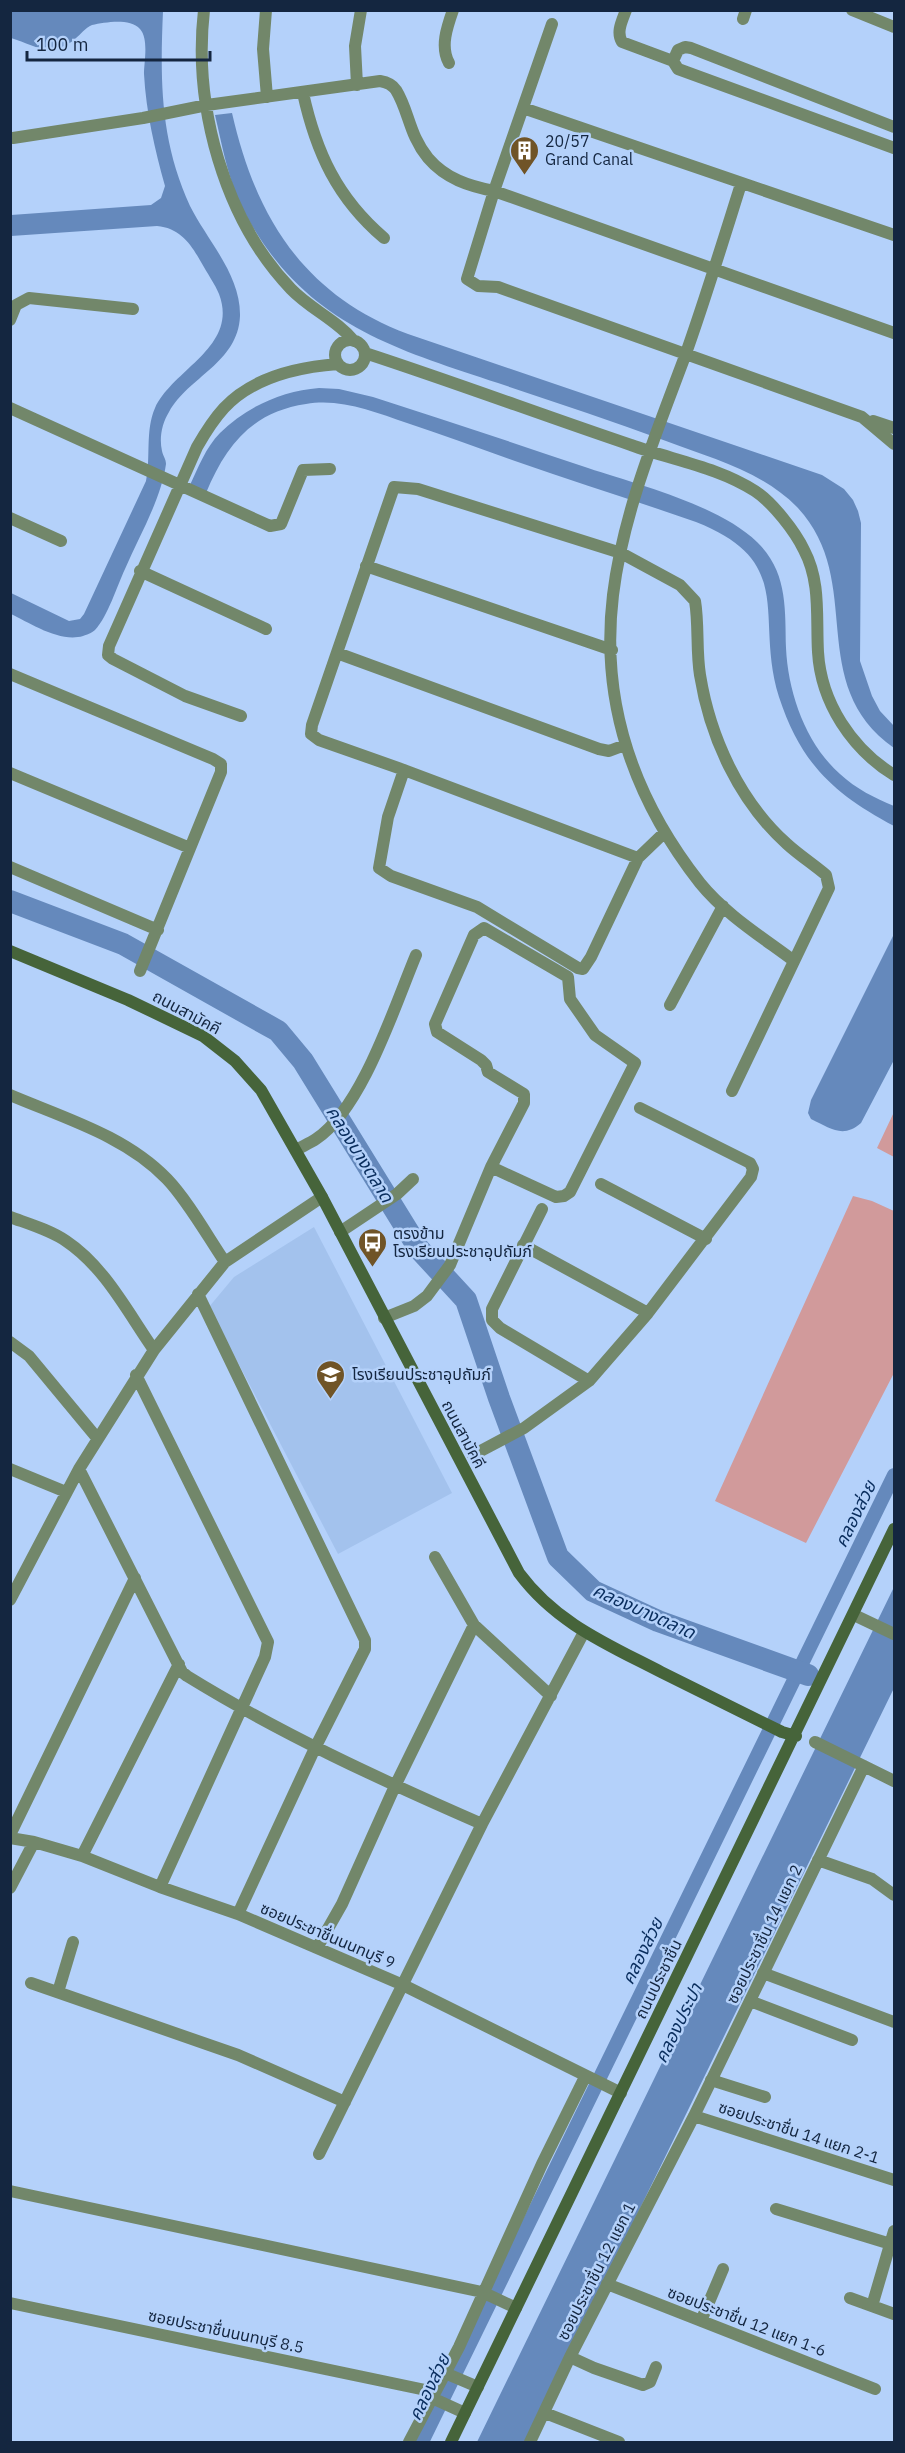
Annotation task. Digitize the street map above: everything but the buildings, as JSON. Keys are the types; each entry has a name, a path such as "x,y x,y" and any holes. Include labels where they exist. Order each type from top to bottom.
{"main road":[{"name":"ถนนสามัคคี","path":"10,951 170,1019 217,1045 261,1090 322,1197 519,1573 544,1604 584,1632 755,1719 796,1736"},
{"name":"ถนนประชาชื่น","path":"451,2442 478,2387 511,2306 621,2094 796,1736 894,1529"}],"street":[{"path":"204,10 201,67 216,149 225,182 263,255 292,291 311,308 345,331 362,347 365,353 364,360 357,368 347,370 338,364 335,358 336,350 340,344 354,341"},
{"path":"266,10 263,49 267,97"},
{"path":"357,85 355,46 361,10"},
{"path":"449,63 444,54 453,10"},
{"path":"626,10 620,29 619,37 622,42 673,61 678,69 894,148"},
{"path":"852,10 894,27"},
{"path":"552,24 494,191 467,279 478,286 498,287 894,428"},
{"path":"673,61 682,48 691,48 894,127"},
{"path":"13,138 143,118 207,105 380,81 388,82 395,88 410,128 428,158 454,179 468,186 494,191 894,333"},
{"path":"303,93 310,125 327,168 353,208 384,238"},
{"path":"820,120 826,102"},
{"path":"524,108 894,235"},
{"path":"741,184 633,505 613,594 612,678 625,745 647,803 664,833 701,883 723,906 794,961"},
{"path":"10,320 16,305 29,298 133,309"},
{"path":"365,353 649,452 706,468 736,480 757,492 793,532 804,550 816,589 819,617 818,652 827,693 843,727 866,752 894,775"},
{"path":"241,716 185,696 108,655 108,646 197,447 212,422 236,397 284,373 301,368 338,364"},
{"path":"10,408 275,526 281,524 303,470 330,469"},
{"path":"862,417 894,444"},
{"path":"638,858 319,740 311,734 394,487 418,489 621,553 680,585 695,601 699,664 704,690 716,735 729,764 744,794 765,822 785,843 826,875 829,880 829,888 732,1091"},
{"path":"10,518 61,541"},
{"path":"366,566 612,650"},
{"path":"140,571 266,629"},
{"path":"337,653 599,749 609,751 625,745"},
{"path":"10,674 221,764 221,772 140,971"},
{"path":"404,770 387,817 379,868 391,876 477,906 578,968 583,969 591,957 638,858 664,833"},
{"path":"10,773 190,848"},
{"path":"10,867 158,930"},
{"path":"670,1005 723,906"},
{"path":"384,1318 414,1306 427,1296 450,1265 491,1167 524,1103 524,1094 488,1072 481,1060 437,1032 435,1024 474,935 484,928 568,977 570,999 595,1035 635,1063 570,1192 556,1197 491,1167"},
{"path":"296,1150 318,1138 332,1124 363,1081 416,955"},
{"path":"10,1095 114,1140 143,1158 170,1182 225,1262"},
{"path":"473,1455 524,1428 589,1381 706,1239 751,1177 753,1169 750,1163 639,1108"},
{"path":"340,1232 398,1194 413,1179"},
{"path":"601,1184 706,1239"},
{"path":"10,1600 79,1469 154,1350 225,1262 322,1197"},
{"path":"542,1209 492,1309 492,1320 500,1328 589,1381"},
{"path":"10,1217 66,1241 86,1258 105,1279 154,1350"},
{"path":"523,1245 648,1312"},
{"path":"198,1294 365,1640 365,1649 315,1748 238,1914"},
{"path":"10,1342 28,1356 97,1438"},
{"path":"136,1376 268,1642 265,1657 160,1887"},
{"path":"10,1469 66,1492"},
{"path":"79,1469 187,1676 240,1709 315,1748 482,1824"},
{"path":"435,1557 474,1625 551,1696"},
{"path":"10,1836 135,1578"},
{"path":"854,1615 894,1634"},
{"path":"317,1948 342,1904 395,1786 474,1625"},
{"path":"319,2154 482,1824 584,1632"},
{"path":"82,1856 179,1664"},
{"path":"815,1742 894,1781"},
{"name":"ซอยประชาชื่น 14 แยก 2","path":"694,2116 862,1765"},
{"name":"ซอยประชาชื่นนนทบุรี 9","path":"10,1836 82,1856 160,1887 238,1914 403,1985 621,2094"},
{"path":"10,1888 34,1842"},
{"path":"818,1860 872,1879 894,1895"},
{"path":"58,1992 73,1942"},
{"path":"763,1973 894,2022"},
{"path":"31,1983 238,2055 345,2102"},
{"path":"750,2001 852,2040"},
{"path":"409,2442 448,2374 484,2293 587,2078"},
{"path":"711,2080 765,2097"},
{"name":"ซอยประชาชื่น 14 แยก 2-1","path":"694,2116 894,2180"},
{"name":"ซอยประชาชื่น 12 แยก 1","path":"531,2442 570,2357 694,2116"},
{"path":"10,2192 484,2293 511,2306"},
{"path":"776,2209 893,2240 872,2306"},
{"path":"701,2321 723,2269"},
{"name":"ซอยประชาชื่น 12 แยก 1-6","path":"607,2284 875,2389"},
{"path":"850,2298 894,2314"},
{"name":"ซอยประชาชื่นนนทบุรี 8.5","path":"10,2303 434,2397 451,2408 465,2413"},
{"path":"570,2357 643,2385 650,2382 656,2367"},
{"path":"448,2374 478,2387"},
{"path":"545,2413 619,2442"}],"shaded area":[{"path":"11,11 163,11 162,86 167,134 173,158 190,206 222,258 239,301 240,316 231,346 222,358 177,400 165,421 161,441 166,464 159,491 108,609 94,631 74,637 65,637 46,631 11,614 11,593 69,621 80,619 84,614 146,481 150,426 155,408 175,381 212,343 220,329 223,313 219,294 189,243 165,227 11,236 11,215 151,205 161,198 165,186 149,117 144,74 145,44 140,29 124,22 92,25 66,45 43,49 11,38"},
{"path":"232,113 242,151 255,186 271,219 290,248 313,275 340,298 372,318 408,334 822,475 844,489 853,500 861,523 860,661 872,696 880,711 894,726 894,748 867,722 850,693 842,663 829,567 818,536 797,507 768,484 735,467 624,426 422,357 354,326 324,306 296,282 270,253 241,205 227,167 215,115"},
{"path":"319,388 339,389 373,397 654,489 722,517 741,529 767,554 780,578 785,605 790,682 808,733 828,762 846,779 866,793 894,806 894,826 837,789 809,759 798,741 779,697 772,668 766,594 760,574 748,555 728,538 696,522 382,415 345,404 332,403 306,404 287,408 256,423 243,434 222,460 206,493 190,485 211,445 220,433 241,415 278,397"},
{"path":"894,934 894,1060 861,1123 848,1130 836,1130 811,1119 808,1113 811,1100"},
{"path":"894,1112 894,1157 877,1148"},
{"path":"853,1196 872,1201 894,1211 894,1373 806,1543 715,1501"},
{"name":"โรงเรียนประชาอุปถัมภ์","path":"314,1227 452,1493 338,1554 209,1307 234,1277"},
{"path":"894,1587 894,1688 526,2442 477,2442"}],"waterway":[{"name":"คลองบางตลาด","path":"10,901 123,944 278,1031 303,1061 419,1249 466,1300 499,1398 558,1557 593,1591 658,1621 808,1675"},
{"name":"คลองส่วย","path":"422,2442 894,1475"}],"place":[{"name":"20/57 Grand Canal","path":"524,176"},
{"name":"ตรงข้าม โรงเรียนประชาอุปถัมภ์","path":"372,1268"},
{"name":"โรงเรียนประชาอุปถัมภ์","path":"331,1400"}],"water label":[{"name":"คลองประปา","path":"678,2023"}]}
